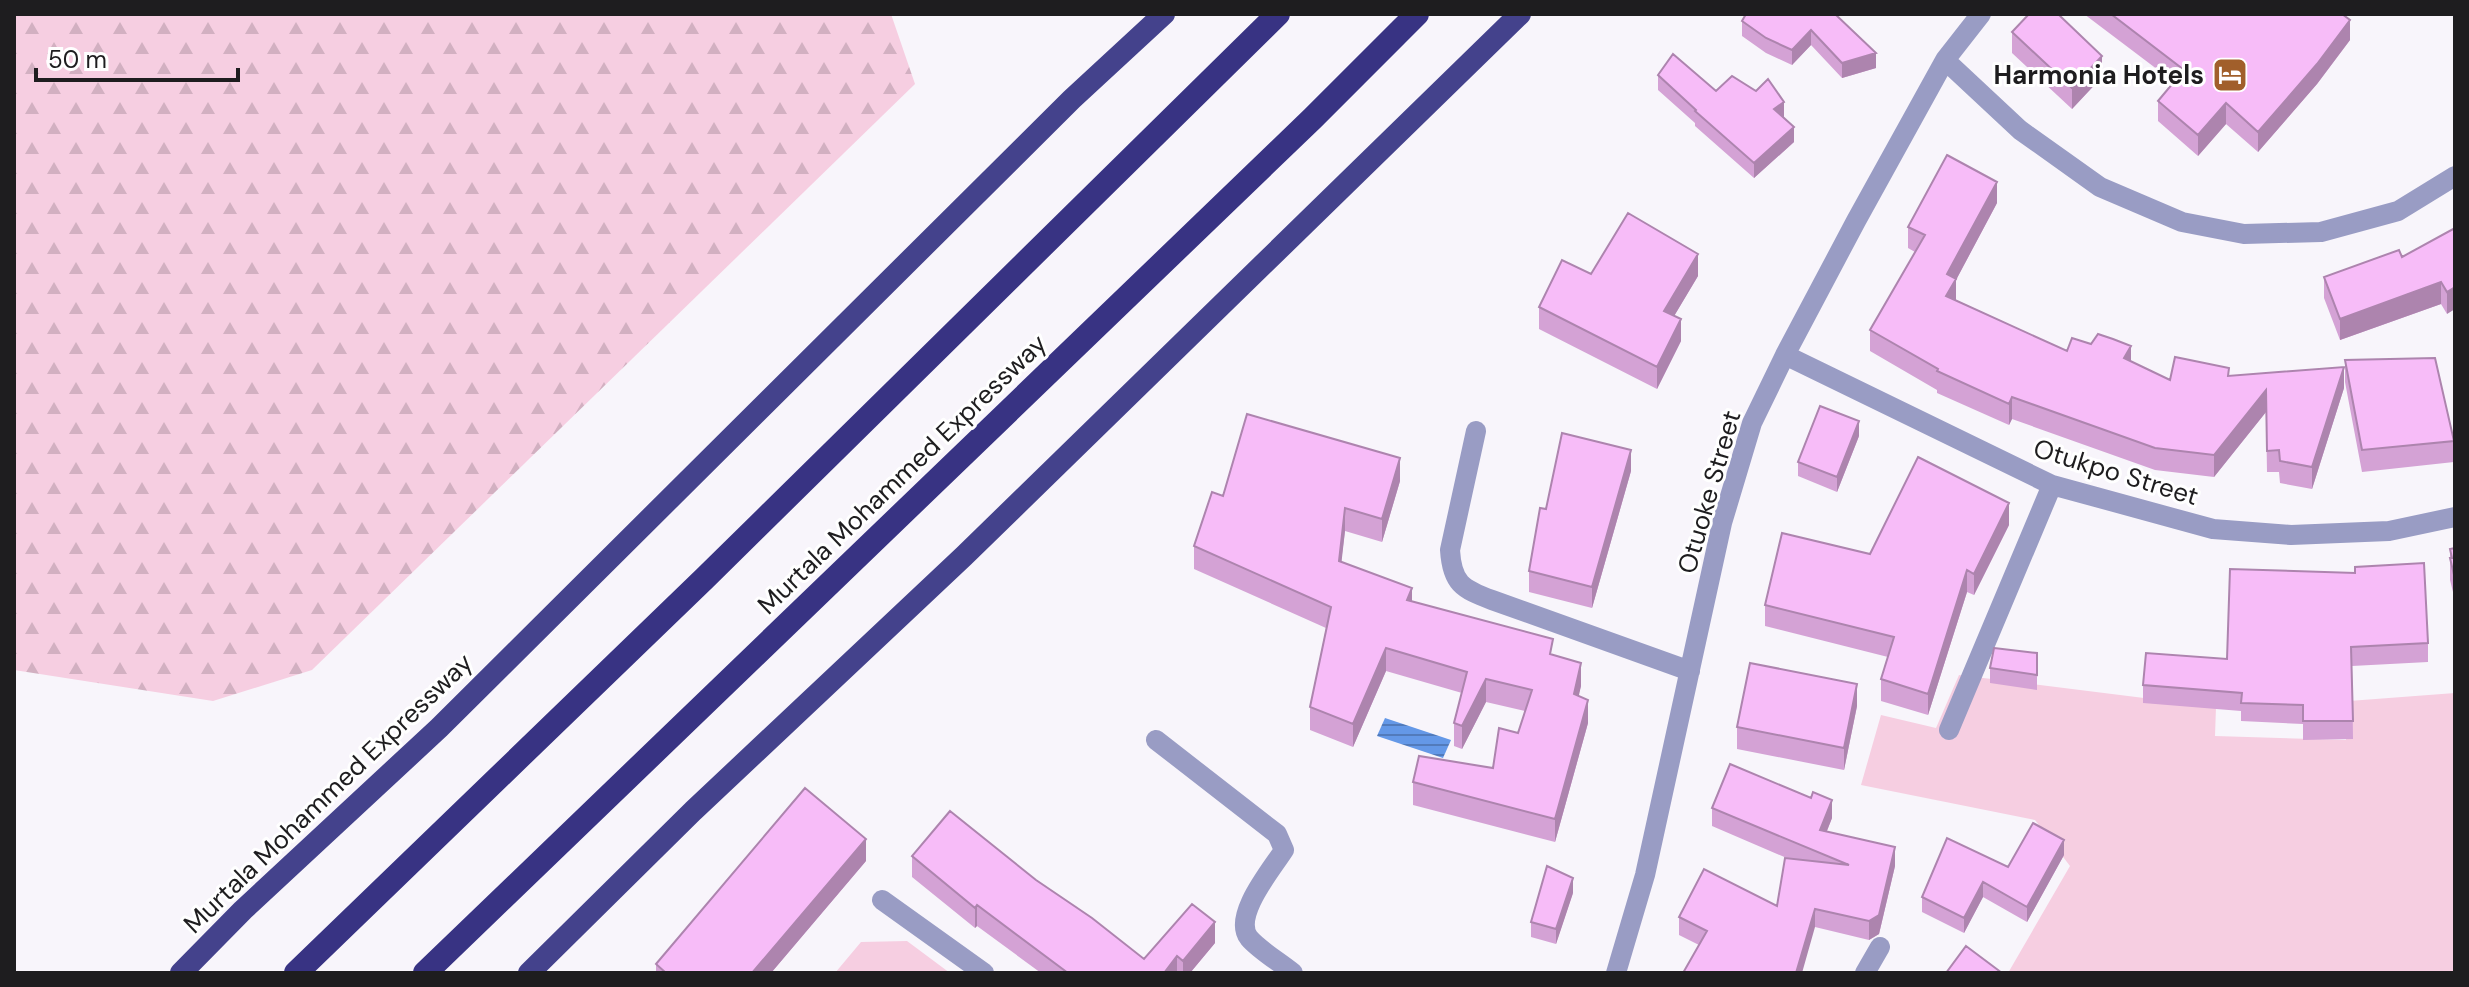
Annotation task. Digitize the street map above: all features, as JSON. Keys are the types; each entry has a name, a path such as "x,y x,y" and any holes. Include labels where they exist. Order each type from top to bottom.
{"highway":[{"name":"Murtala Mohammed Expressway","path":"181,973 243,910 439,728 1061,110 1164,14"},
{"path":"296,973 705,578 1278,14"},
{"name":"Murtala Mohammed Expressway","path":"425,973 1313,118 1417,14"},
{"path":"529,973 693,811 964,556 1520,14"}],"street":[{"name":"Otuoke Street","path":"1616,973 1645,875 1722,523 1752,423 1785,355 1945,60 1981,14"},
{"path":"1945,60 2020,130 2100,187 2182,222 2244,234 2321,232 2398,211 2455,176"},
{"name":"Otukpo Street","path":"1785,355 2052,485 2213,529 2291,535 2389,531 2455,517"},
{"path":"1476,431 1450,550 1451,570 1457,581 1471,592 1690,671"},
{"path":"1949,730 2052,485"},
{"path":"1156,740 1277,834 1284,850 1246,910 1244,925 1249,937 1293,973"},
{"path":"882,900 984,973"},
{"path":"1865,973 1880,947"}],"green space":[{"path":"14,14 891,14 915,84 312,670 213,701 14,670"},
{"path":"1959,675 2216,707 2215,736 2346,740 2349,701 2455,693 2455,973 2008,973 2070,866 2035,820 1861,785 1881,715 1936,728"},
{"path":"907,941 950,973 835,973 861,942"}],"water":[{"path":"1385,718 1451,740 1443,758 1377,736"}],"building":[{"path":"1746,14 1835,14 1876,53 1842,63 1811,30 1792,50 1766,38 1742,21"},
{"path":"2029,14 2058,14 2102,56 2072,88 2012,32"},
{"path":"2111,14 2342,14 2350,20 2317,64 2258,132 2226,103 2198,135 2158,101 2184,70"},
{"path":"1673,54 1716,91 1732,76 1756,91 1768,79 1784,102 1774,109 1794,127 1754,163 1658,75"},
{"path":"1947,155 1997,182 1947,274 1956,279 1946,296 2067,351 2072,338 2091,344 2098,334 2113,339 2131,346 2124,358 2170,380 2175,357 2229,368 2228,376 2344,367 2312,467 2280,461 2279,450 2267,451 2266,390 2214,455 2155,448 2012,397 2009,404 1937,371 1870,330 1925,235 1908,227"},
{"path":"1628,213 1698,254 1664,311 1681,319 1657,367 1539,307 1562,260 1591,274"},
{"path":"2455,228 2455,287 2447,292 2441,282 2340,319 2324,277 2399,250 2402,257"},
{"path":"2435,358 2454,441 2362,450 2345,360"},
{"path":"1820,406 1859,421 1837,477 1798,462"},
{"path":"1247,414 1400,458 1382,519 1345,508 1339,561 1412,588 1407,600 1553,639 1550,654 1581,663 1574,694 1588,700 1555,819 1413,782 1419,756 1493,768 1499,728 1518,733 1532,690 1486,679 1462,726 1454,723 1467,672 1386,648 1353,724 1310,707 1331,607 1194,546 1212,492 1223,496"},
{"path":"1562,433 1631,450 1592,587 1529,571 1540,508 1546,509"},
{"path":"1918,457 2009,503 1974,574 1967,570 1928,694 1881,679 1894,637 1765,605 1782,533 1870,554"},
{"path":"2455,548 2455,579 2450,549"},
{"path":"2424,563 2428,643 2351,647 2353,721 2303,721 2303,705 2241,703 2242,693 2143,685 2146,653 2227,659 2230,569 2355,573 2355,567"},
{"path":"1994,648 2037,653 2037,675 1990,668"},
{"path":"1750,663 1857,684 1844,748 1737,727"},
{"path":"1730,764 1811,798 1813,792 1832,800 1820,830 1895,847 1879,915 1869,921 1815,909 1796,973 1683,973 1707,931 1679,917 1704,869 1777,906 1785,858 1849,865 1712,808"},
{"path":"805,788 866,839 752,973 666,973 656,964"},
{"path":"950,811 1036,880 1144,959 1192,904 1215,922 1183,961 1177,956 1164,973 1068,973 977,905 975,908 912,856"},
{"path":"2033,823 2064,840 2027,907 1983,882 1964,918 1922,897 1947,838 2008,867"},
{"path":"1547,866 1573,878 1556,929 1531,922"},
{"path":"1966,946 2002,973 1946,973"}],"place":[{"name":"Harmonia Hotels","path":"2230,75"}]}
